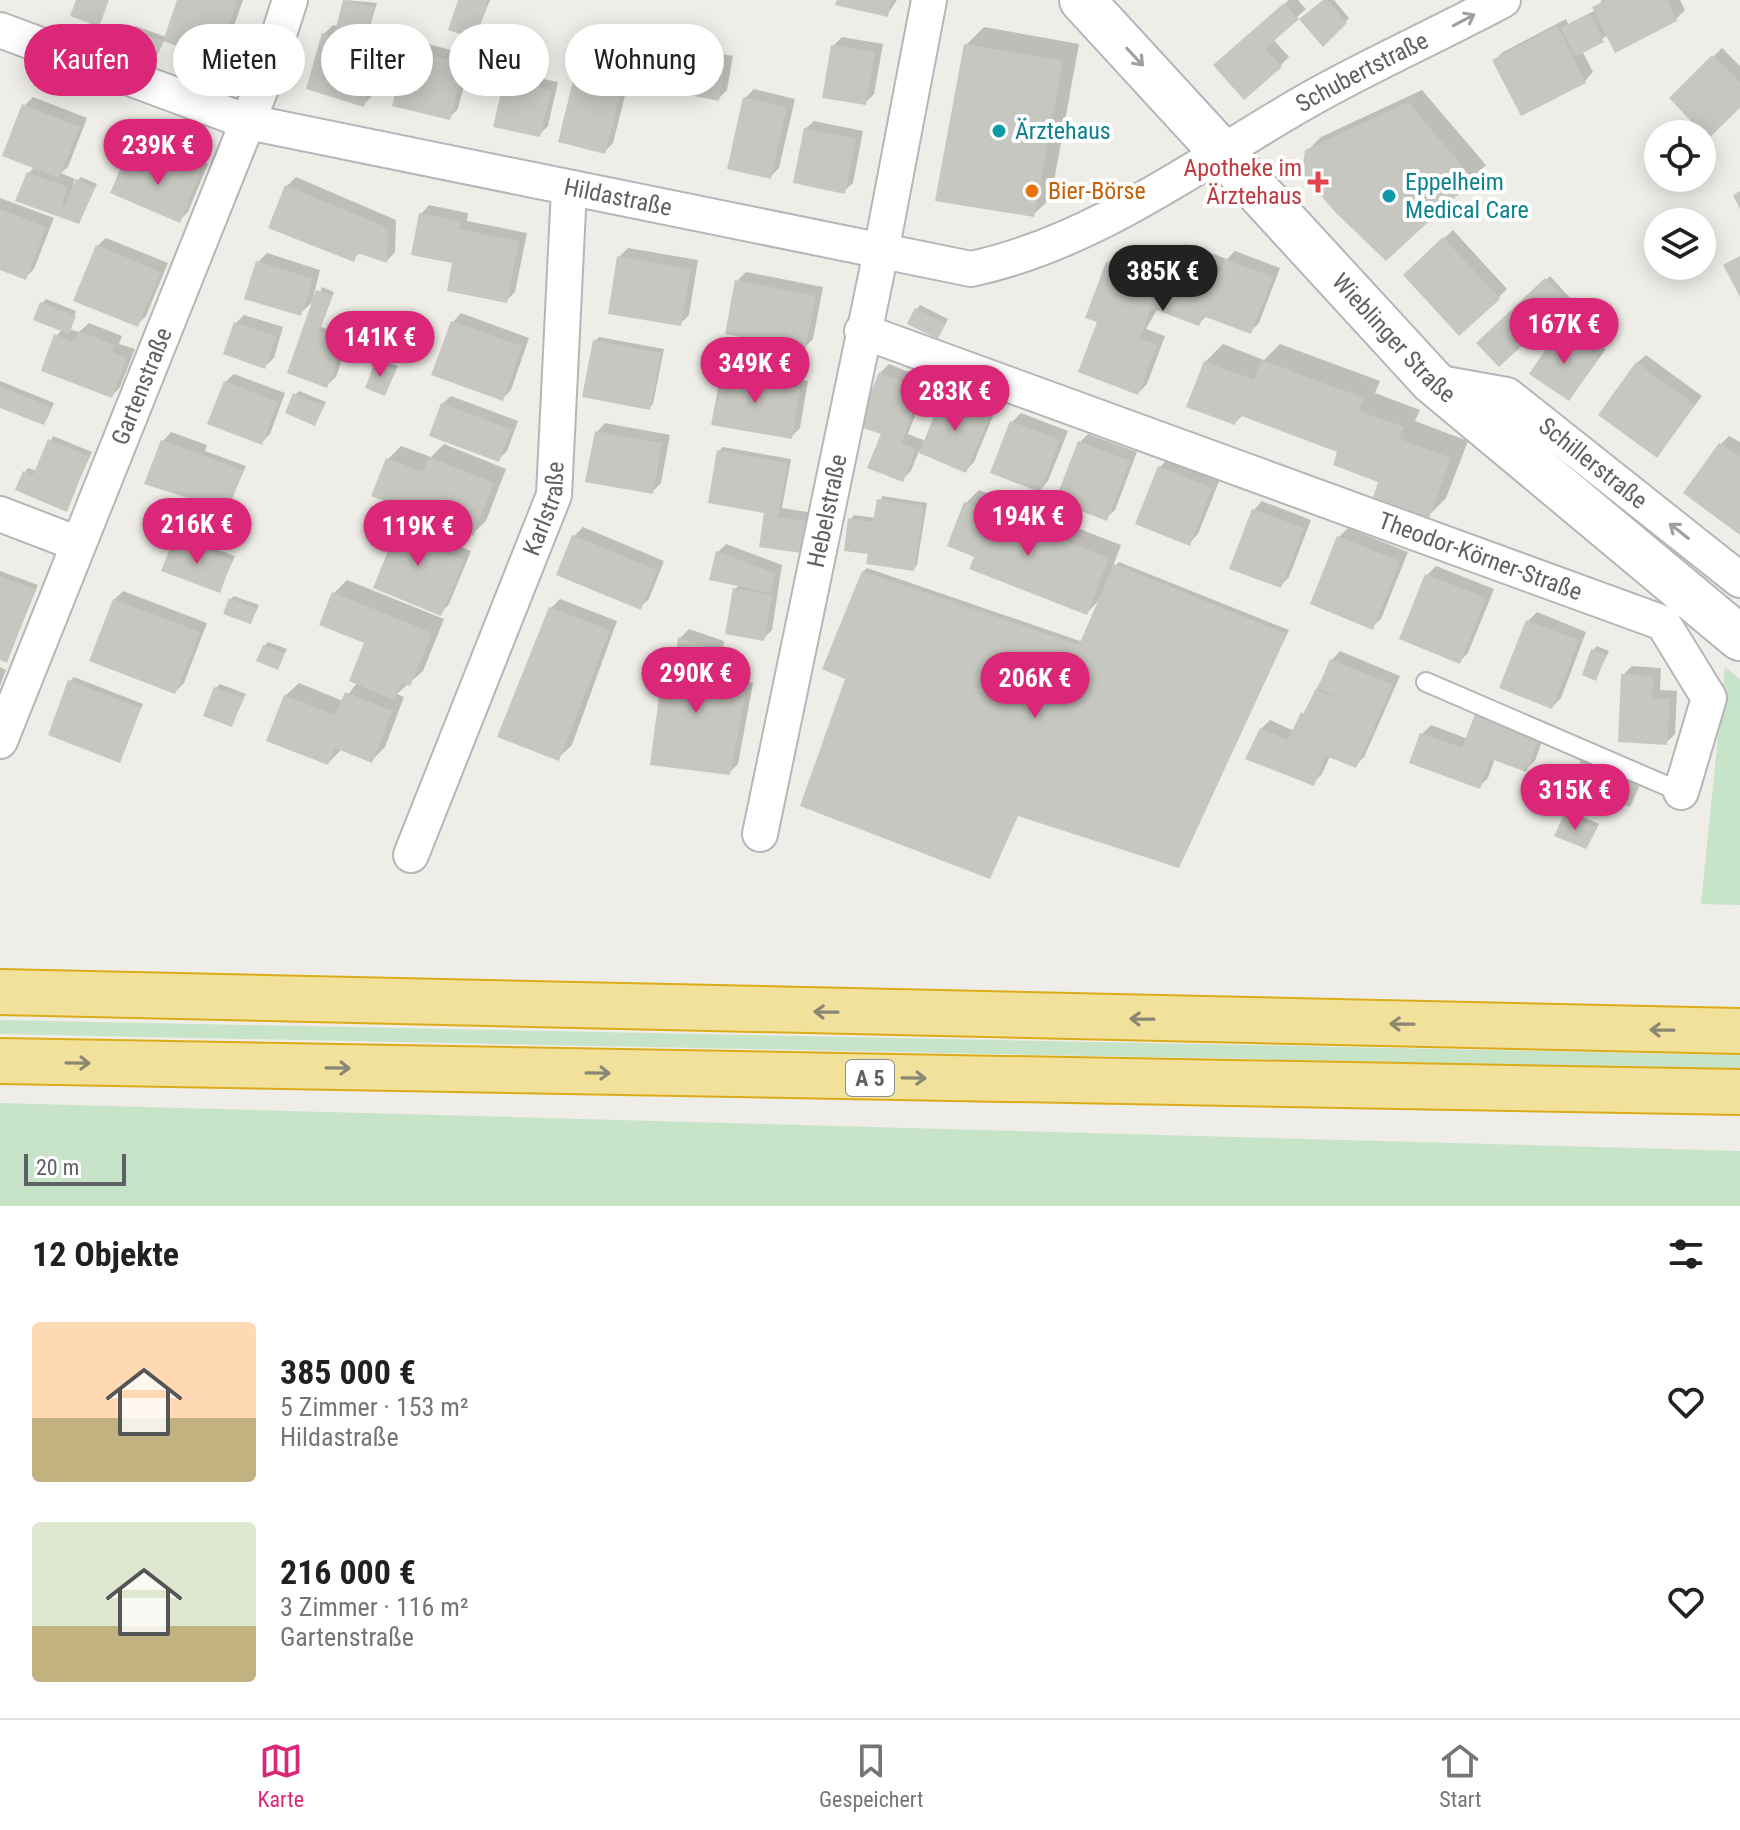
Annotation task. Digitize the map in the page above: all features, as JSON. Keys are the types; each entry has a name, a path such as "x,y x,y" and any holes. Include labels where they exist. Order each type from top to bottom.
{"highway":[{"path":"0,992 1740,1031"},
{"name":"A 5","path":"0,1061 1740,1092"}],"street":[{"name":"Gartenstraße","path":"0,741 248,122 290,0"},
{"name":"Hebelstraße","path":"760,834 862,331 881,252 929,0"},
{"name":"Wieblinger Straße","path":"1082,0 1432,381 1740,638"},
{"name":"Schubertstraße","path":"1224,152 1284,114 1503,0"},
{"name":"Hildastraße","path":"0,30 248,122 971,269 1018,259 1073,236 1224,152"},
{"name":"Karlstraße","path":"411,855 554,495 569,189"},
{"name":"Theodor-Körner-Straße","path":"862,331 1663,623 1709,698 1681,792"},
{"name":"Schillerstraße","path":"1432,381 1507,395 1740,580"},
{"path":"0,514 78,544"}],"lane":[{"name":"Theodor-Körner-Straße","path":"1426,682 1681,792"}],"green space":[{"path":"1725,667 1740,679 1740,905 1701,904"},
{"path":"0,1020 1740,1055 1740,1069 0,1034"},
{"path":"0,1103 1740,1151 1740,1206 0,1206"}],"building":[{"path":"76,0 109,0 100,24 70,16"},
{"path":"177,0 238,0 230,24 173,24 173,45 163,41"},
{"path":"343,0 374,7 369,24 337,24"},
{"path":"458,0 488,0 481,24 450,24"},
{"path":"837,0 891,0 888,17 835,5"},
{"path":"1327,0 1347,23 1323,47 1299,19"},
{"path":"1606,0 1667,0 1677,21 1615,53 1592,7"},
{"path":"1284,3 1299,19 1265,49 1282,67 1244,100 1213,65"},
{"path":"1590,13 1604,42 1575,57 1561,28"},
{"path":"1557,26 1586,83 1521,116 1492,60"},
{"path":"321,36 321,94 306,89"},
{"path":"157,39 163,41 157,56"},
{"name":"Ärztehaus","path":"964,44 1063,61 1034,217 935,201"},
{"path":"831,45 875,52 866,105 822,98"},
{"path":"1712,55 1740,83 1740,108 1716,131 1716,120 1690,120 1669,98"},
{"path":"433,56 449,60 449,96 456,96 450,120 392,106 394,96 433,96"},
{"path":"551,91 540,137 493,127 500,96 549,96"},
{"path":"329,96 367,96 364,107"},
{"path":"569,96 620,96 605,154 558,142"},
{"path":"693,96 720,96 719,101"},
{"path":"743,97 787,107 771,179 727,169"},
{"name":"Eppelheim Medical Care","path":"1408,102 1474,180 1386,261 1335,212 1302,173 1305,150"},
{"path":"22,104 80,127 59,178 2,156"},
{"path":"804,128 856,139 845,194 793,183"},
{"path":"152,153 200,173 180,223 110,193 122,165 144,174"},
{"path":"27,172 67,187 60,216 76,179 95,188 79,224 15,201"},
{"path":"285,185 388,228 387,263 357,253 354,262 268,228"},
{"path":"1740,191 1740,209 1733,195"},
{"path":"0,209 46,227 26,280 0,270"},
{"path":"419,213 460,221 459,229 519,241 507,303 447,291 452,263 411,255"},
{"path":"1443,237 1500,299 1459,336 1403,275"},
{"path":"96,245 161,272 138,327 73,301"},
{"path":"617,256 691,269 681,326 608,314"},
{"path":"1171,256 1219,274 1225,259 1273,277 1251,334 1203,316 1199,326 1151,308 1140,338 1157,345 1138,395 1078,372 1097,322 1085,318 1106,262 1160,283"},
{"path":"1740,256 1740,297 1723,265"},
{"path":"256,261 313,279 301,316 244,299"},
{"path":"1545,278 1568,303 1499,367 1476,343"},
{"path":"735,280 816,296 805,350 725,334"},
{"path":"316,290 332,295 319,331 339,338 334,352 340,354 327,388 287,373"},
{"path":"40,302 76,316 69,334 33,320"},
{"path":"915,308 946,323 938,339 907,324"},
{"path":"451,321 522,346 503,401 431,375"},
{"path":"234,322 276,336 265,369 223,354"},
{"path":"1559,330 1599,358 1569,401 1529,374"},
{"path":"78,331 115,345 112,352 127,358 112,398 41,371 54,334 74,342"},
{"path":"593,340 661,353 650,410 582,397"},
{"path":"1261,360 1364,398 1359,411 1404,427 1399,439 1451,458 1429,518 1373,497 1378,482 1333,465 1337,452 1239,415 1235,425 1186,407 1204,361 1254,380"},
{"path":"375,362 396,370 385,396 365,388"},
{"path":"1636,362 1695,405 1657,458 1598,415"},
{"path":"745,366 763,369 762,382 800,389 792,439 711,425 721,372 744,376"},
{"path":"879,372 922,389 901,443 916,449 903,482 867,468 881,434 857,426"},
{"path":"224,381 278,402 262,445 207,424"},
{"path":"0,386 51,407 44,425 0,408"},
{"path":"293,393 324,406 315,426 285,413"},
{"path":"943,394 991,413 966,473 919,453"},
{"path":"441,403 511,429 499,462 429,436"},
{"path":"1010,421 1060,440 1040,492 990,473"},
{"path":"595,431 662,443 653,494 585,482"},
{"path":"48,439 89,456 67,512 15,490 23,471 33,475"},
{"path":"161,440 243,470 228,511 144,484"},
{"path":"1078,441 1130,461 1107,521 1055,501"},
{"path":"1719,443 1740,456 1740,535 1683,493"},
{"path":"717,450 788,463 778,517 806,521 801,553 759,547 764,513 708,503"},
{"path":"429,457 494,483 473,536 371,496 386,458 423,472"},
{"path":"1158,466 1212,488 1190,546 1135,524"},
{"path":"877,499 924,506 914,571 866,564 868,554 844,551 848,518 873,522"},
{"path":"964,502 1109,558 1087,615 969,569 974,557 947,546"},
{"path":"1252,509 1304,528 1281,588 1229,569"},
{"path":"403,514 435,527 427,546 464,560 441,616 373,588"},
{"path":"572,535 657,570 641,610 556,575"},
{"path":"1337,536 1400,561 1373,630 1310,604"},
{"path":"174,538 232,560 220,593 161,571"},
{"path":"716,551 775,573 771,593 709,580"},
{"path":"1114,564 1287,634 1179,868 1018,816 990,879 800,806 845,679 822,669 862,571 1079,645"},
{"path":"1425,574 1486,598 1460,664 1399,639"},
{"path":"0,576 35,589 7,663 0,660"},
{"path":"733,588 772,595 764,641 725,634"},
{"path":"332,592 432,633 410,686 401,683 394,700 349,681 364,643 319,625"},
{"path":"229,598 256,608 251,624 223,614"},
{"path":"113,599 200,632 175,694 89,661"},
{"path":"549,607 610,630 559,761 497,737"},
{"path":"1526,620 1579,640 1552,709 1499,688"},
{"path":"678,637 716,650 712,680 746,692 730,775 650,765 662,673 674,674"},
{"path":"263,645 285,653 278,670 256,661"},
{"path":"1591,649 1606,655 1596,681 1582,675"},
{"path":"1330,659 1393,685 1356,768 1326,756 1314,786 1245,759 1260,728 1288,740 1301,712 1305,714 1315,689 1352,703 1318,688"},
{"path":"1621,674 1653,676 1652,698 1670,699 1667,745 1618,742"},
{"path":"68,680 141,708 120,763 48,735"},
{"path":"214,687 243,698 232,727 203,716"},
{"path":"345,692 392,711 372,763 335,748 328,765 266,741 284,695 335,715"},
{"path":"1475,714 1539,739 1526,772 1491,759 1480,789 1409,763 1420,733 1462,748"},
{"path":"1583,755 1642,781 1630,807 1570,785"},
{"path":"1564,814 1597,828 1586,849 1554,836"}],"place":[{"name":"Ärztehaus","path":"999,131"},
{"name":"Apotheke im Ärztehaus","path":"1318,182"},
{"name":"Bier-Börse","path":"1032,191"},
{"name":"Eppelheim Medical Care","path":"1389,196"}]}
